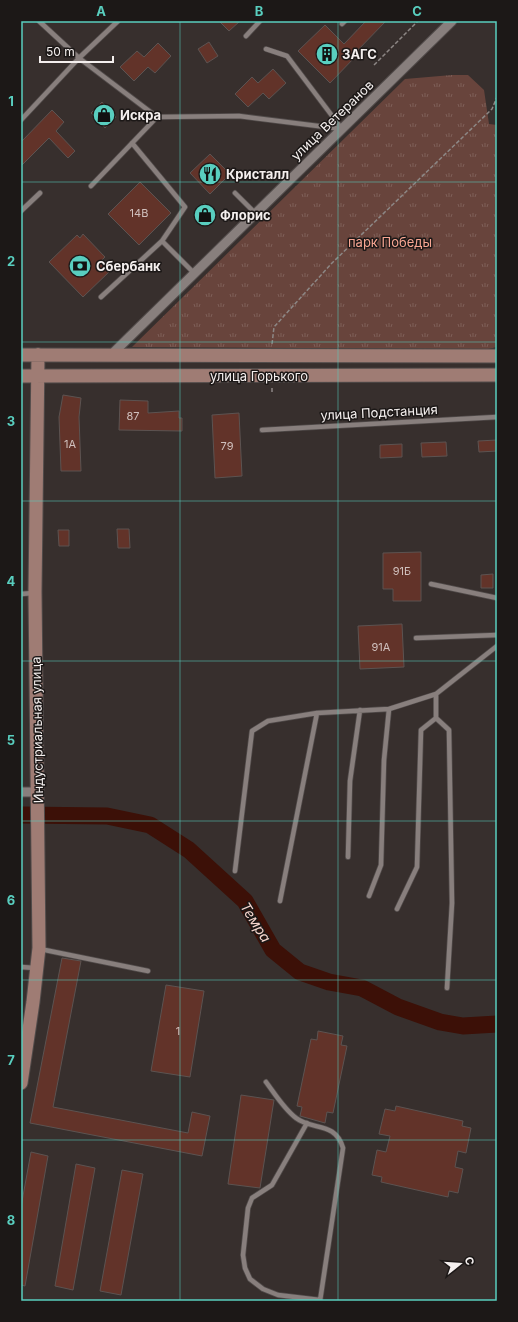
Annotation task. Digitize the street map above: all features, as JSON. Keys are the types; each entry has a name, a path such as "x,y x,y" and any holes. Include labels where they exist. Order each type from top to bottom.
{"main road":[{"name":"улица Горького","path":"21,355 497,356"},
{"name":"Индустриальная улица","path":"21,1083 39,948 35,592 38,355"},
{"name":"улица Горького","path":"21,376 497,375"}],"street":[{"name":"улица Ветеранов","path":"111,356 452,21"},
{"path":"21,792 38,792"}],"lane":[{"path":"39,21 79,58 157,117 240,116 342,129"},
{"path":"21,120 79,58 118,21"},
{"path":"246,36 260,21"},
{"path":"266,49 287,56 342,129"},
{"path":"91,186 157,117"},
{"path":"102,297 162,241 185,207 132,143"},
{"path":"235,192 255,213"},
{"path":"21,211 40,193"},
{"path":"162,241 194,273"},
{"name":"улица Подстанция","path":"262,430 497,417"},
{"path":"432,584 497,598"},
{"path":"21,594 35,592"},
{"path":"416,638 497,635"},
{"path":"235,871 252,731 268,721 317,713 389,709 436,694 497,646"},
{"path":"436,694 436,718 449,730 452,903 447,988"},
{"path":"369,896 381,865 384,760 389,709"},
{"path":"348,857 350,781 360,710"},
{"path":"280,901 317,713"},
{"path":"398,909 417,867 421,730 436,718"},
{"path":"39,948 148,971"},
{"path":"21,967 36,969"},
{"path":"266,1082 287,1110 297,1119 330,1130 337,1134 343,1148 320,1300 278,1295 263,1290 250,1279 245,1268 243,1255 248,1208 252,1198 272,1185 307,1123"}],"path":[{"path":"374,65 418,21"},
{"path":"271,356 274,327 332,263 492,109 497,97"},
{"path":"271,376 272,393"}],"green space":[{"name":"парк Победы","path":"468,75 484,90 489,124 497,125 497,347 488,349 132,347 405,79"}],"building":[{"path":"219,21 240,21 229,31"},
{"name":"ЗАГС","path":"366,21 386,21 354,54 356,56 330,83 298,51 325,25 344,44"},
{"path":"209,42 218,56 207,63 198,49"},
{"path":"158,43 171,56 155,73 148,67 134,81 120,67 137,51 144,57"},
{"path":"273,69 286,83 269,99 263,93 248,107 235,94 252,77 258,83"},
{"name":"Искра","path":"102,102 116,117 105,128 91,113"},
{"path":"52,110 64,122 56,131 75,151 68,158 49,138 21,166 21,142"},
{"name":"Кристалл","path":"210,154 230,174 210,194 190,173"},
{"path":"140,182 171,213 139,245 108,214"},
{"name":"Флорис","path":"204,203 216,216 206,226 194,213"},
{"name":"Сбербанк","path":"83,234 105,257 102,260 111,270 83,297 49,262 77,235 80,238"},
{"path":"63,395 81,398 79,417 81,471 61,471 59,417"},
{"path":"120,400 148,401 148,413 179,411 179,418 182,418 182,431 119,430"},
{"path":"239,413 242,476 215,478 212,415"},
{"path":"497,440 497,451 479,452 478,441"},
{"path":"446,442 447,456 422,457 421,443"},
{"path":"402,444 402,457 380,458 380,445"},
{"path":"117,529 129,529 130,548 118,548"},
{"path":"58,530 69,530 69,546 59,546"},
{"path":"421,552 421,601 393,601 393,589 383,589 383,553"},
{"path":"493,574 493,588 481,588 481,575"},
{"path":"402,624 404,667 360,669 358,626"},
{"path":"62,958 81,961 53,1107 188,1133 192,1112 210,1116 202,1156 30,1123"},
{"path":"166,985 204,991 190,1077 151,1071"},
{"path":"318,1031 343,1036 341,1045 347,1046 333,1113 327,1112 325,1123 300,1116 302,1107 297,1106 311,1039 317,1040"},
{"path":"241,1095 274,1100 260,1188 228,1184"},
{"path":"396,1106 463,1121 462,1126 471,1128 466,1153 458,1151 455,1167 463,1169 458,1193 449,1191 448,1197 381,1182 382,1177 372,1175 377,1150 386,1152 390,1136 379,1134 385,1109 395,1111"},
{"path":"31,1152 48,1156 25,1286 21,1285 21,1207"},
{"path":"76,1164 95,1168 73,1290 55,1286"},
{"path":"122,1170 143,1174 121,1295 100,1291"}],"waterway":[{"name":"Темра","path":"21,815 107,816 150,825 189,850 245,901 273,950 300,972 329,982 362,988 398,1007 440,1022 463,1026 497,1024"}],"place":[{"name":"ЗАГС","path":"327,54"},
{"name":"Искра","path":"104,115"},
{"name":"Кристалл","path":"210,174"},
{"name":"Флорис","path":"205,215"},
{"name":"Сбербанк","path":"80,266"}]}
